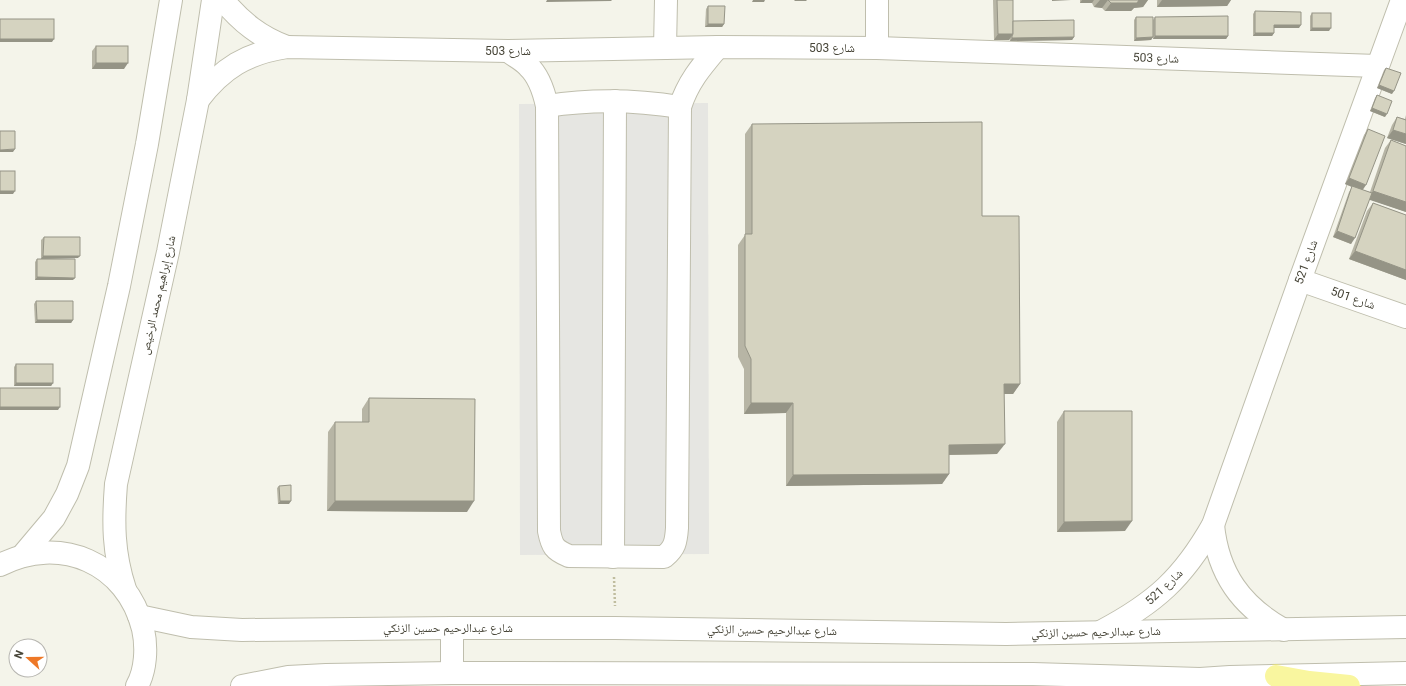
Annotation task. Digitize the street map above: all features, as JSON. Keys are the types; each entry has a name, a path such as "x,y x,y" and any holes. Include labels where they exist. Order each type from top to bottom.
{"main road":[{"path":"1276,676 1309,682 1349,686"}],"street":[{"path":"22,556 54,518 67,494 78,466 119,286 147,144 171,0"},
{"name":"شارع إبراهيم محمد الرخيص","path":"125,589 119,570 115,547 113,516 116,484 168,252 198,100 213,0"},
{"name":"شارع 503","path":"223,0 244,23 257,33 287,47"},
{"path":"665,48 666,0"},
{"path":"876,0 877,48"},
{"name":"شارع 521","path":"1100,632 1141,609 1174,581 1201,547 1213,525 1402,0"},
{"name":"شارع 503","path":"198,100 216,78 239,61 271,49 287,47 508,51 718,47 877,48 1377,66"},
{"path":"508,51 529,66 538,79 545,95 547,106 549,531 552,544 559,552 569,556 664,557 672,550 676,541 677,520 680,107 684,92 696,72 718,47"},
{"path":"547,106 570,102 615,101 680,107"},
{"path":"613,557 615,101"},
{"name":"شارع 501","path":"1300,280 1406,317"},
{"name":"شارع 521","path":"1213,525 1215,544 1220,560 1236,590 1258,613 1284,630"},
{"path":"0,565 22,556 41,552 60,553 79,557 96,564 112,576 125,589 139,616 144,638 144,660 138,686"},
{"name":"شارع عبدالرحيم حسين الزنكي","path":"139,616 178,625 216,630 615,628 1006,634 1406,627"},
{"path":"452,628 452,673"},
{"path":"242,686 288,677 452,673 1033,674 1197,683 1276,676 1406,673"},
{"path":"1033,674 1058,686"}],"path":[{"path":"613,557 615,628"}],"shaded area":[{"path":"708,103 709,554 520,555 519,104"}],"building":[{"path":"997,0 1013,0 1013,34 998,34"},
{"path":"1108,0 1139,0 1137,3 1111,3"},
{"path":"708,6 725,6 724,24 708,24"},
{"path":"1255,11 1301,12 1301,25 1274,25 1274,33 1255,33"},
{"path":"1312,13 1331,13 1331,28 1312,28"},
{"path":"1228,16 1228,36 1155,36 1155,17"},
{"path":"1136,17 1153,17 1153,37 1136,38"},
{"path":"0,19 54,19 54,39 0,39"},
{"path":"1074,20 1074,37 1012,38 1013,21"},
{"path":"96,46 128,46 128,63 96,63"},
{"path":"1386,68 1401,73 1394,91 1379,85"},
{"path":"1377,95 1392,101 1387,114 1372,108"},
{"path":"1397,117 1406,120 1406,134 1393,130"},
{"path":"982,122 982,216 1019,216 1020,384 1004,384 1005,444 949,445 949,474 793,475 793,403 751,403 751,359 745,346 745,234 752,234 752,124"},
{"path":"1368,129 1385,136 1366,185 1349,178"},
{"path":"0,131 15,131 15,149 0,150"},
{"path":"1391,140 1406,146 1406,202 1373,191"},
{"path":"0,171 15,171 15,191 0,191"},
{"path":"1352,186 1372,193 1355,238 1337,231"},
{"path":"1373,203 1406,215 1406,270 1355,251"},
{"path":"44,237 80,237 80,256 43,256"},
{"path":"37,259 75,259 75,278 37,277"},
{"path":"36,301 73,301 73,320 37,320"},
{"path":"16,364 53,364 53,383 16,383"},
{"path":"0,388 60,388 60,407 0,407"},
{"path":"369,398 475,399 474,501 335,501 335,422 369,422"},
{"path":"1064,411 1132,411 1132,521 1064,522"},
{"path":"291,485 291,501 280,501 279,486"}]}
